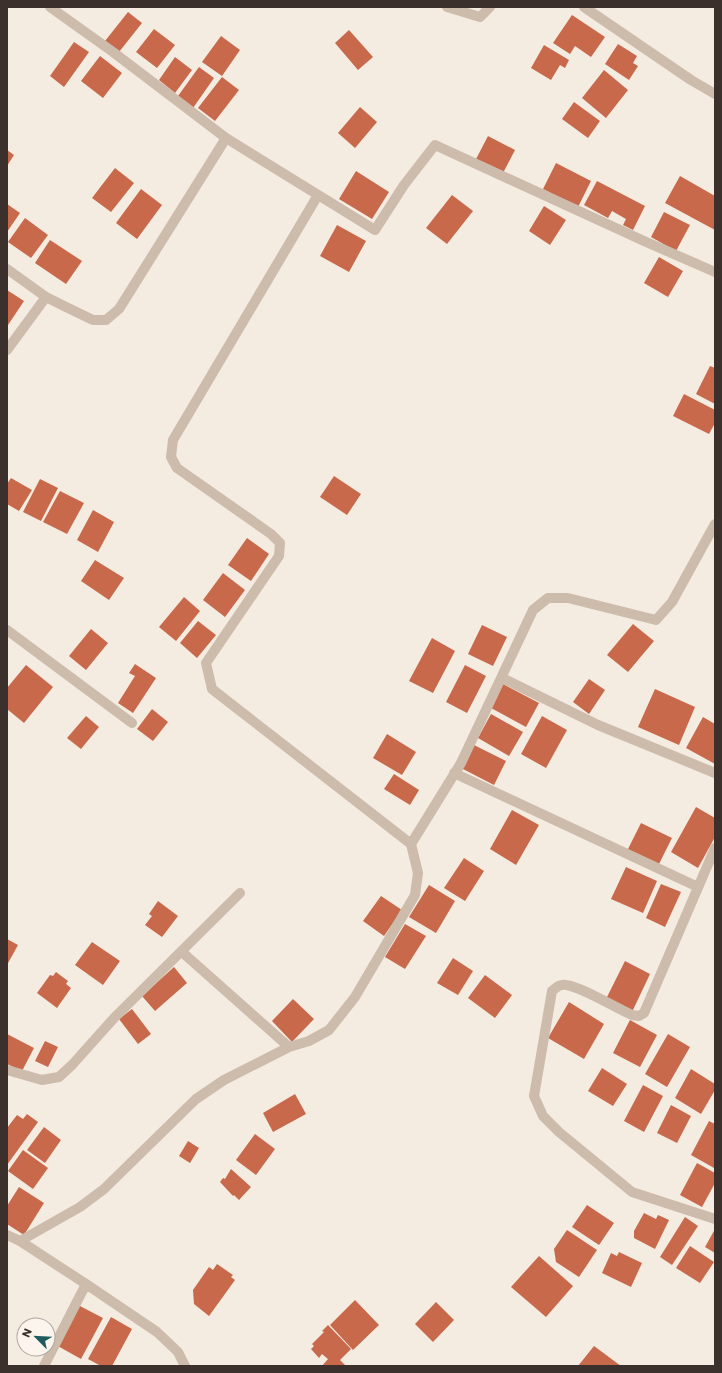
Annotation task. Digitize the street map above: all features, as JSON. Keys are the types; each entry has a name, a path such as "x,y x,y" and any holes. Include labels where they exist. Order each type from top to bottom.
{"street":[{"path":"50,7 113,52 226,138 375,230 404,185 435,145 715,272"},
{"path":"448,7 480,17 490,7"},
{"path":"584,7 715,94"},
{"path":"7,269 46,297 93,320 106,320 119,308 226,138"},
{"path":"20,1241 80,1207 104,1189 196,1099 224,1080 289,1047 309,1041 329,1030 355,997 388,942 414,894 418,872 411,844 212,689 206,664 279,556 280,543 271,534 177,468 171,457 173,440 318,195"},
{"path":"7,350 46,297"},
{"path":"411,844 454,773 502,678 532,610 548,598 568,598 656,620 672,602 715,525"},
{"path":"7,630 132,723"},
{"path":"502,678 598,725 715,773"},
{"path":"454,773 698,887"},
{"path":"715,848 644,1013 639,1016 632,1015 589,994 566,985 558,986 552,991 534,1096 543,1116 559,1132 632,1192 715,1219"},
{"path":"7,1070 42,1080 59,1077 240,893"},
{"path":"182,952 289,1047"},
{"path":"7,1235 20,1241 157,1332 178,1352 185,1366"},
{"path":"44,1366 86,1284"}],"building":[{"path":"128,12 142,23 119,52 105,41"},
{"path":"572,15 605,37 591,57 575,46 570,54 553,43"},
{"path":"154,29 175,45 157,68 136,52"},
{"path":"349,30 373,57 358,70 335,43"},
{"path":"221,36 240,50 222,76 202,62"},
{"path":"74,42 89,52 64,87 50,76"},
{"path":"618,44 637,56 633,63 638,66 629,80 605,64"},
{"path":"544,45 569,60 565,68 560,65 551,80 531,68"},
{"path":"100,56 122,73 103,98 81,81"},
{"path":"175,57 192,70 175,93 159,80"},
{"path":"199,67 214,78 193,108 178,96"},
{"path":"604,70 628,90 606,118 582,98"},
{"path":"222,77 239,90 215,121 198,108"},
{"path":"574,102 600,121 588,138 562,119"},
{"path":"360,107 377,122 355,148 338,133"},
{"path":"488,136 515,150 502,175 475,161"},
{"path":"7,150 14,155 7,166"},
{"path":"556,163 591,181 578,207 543,189"},
{"path":"115,168 134,183 111,212 92,198"},
{"path":"356,171 389,192 372,219 339,199"},
{"path":"680,176 715,196 715,230 665,203"},
{"path":"597,181 645,206 633,230 623,225 626,219 612,211 608,218 584,205"},
{"path":"141,189 162,205 137,239 116,223"},
{"path":"452,195 473,211 447,244 426,228"},
{"path":"7,204 20,213 7,232"},
{"path":"544,206 566,220 550,245 529,231"},
{"path":"664,212 690,225 676,251 651,237"},
{"path":"25,218 48,235 31,258 8,242"},
{"path":"337,225 366,241 349,272 320,256"},
{"path":"50,240 82,261 66,284 35,263"},
{"path":"659,257 683,271 668,297 644,283"},
{"path":"7,290 24,301 8,325 7,324"},
{"path":"710,366 715,368 715,404 696,394"},
{"path":"684,394 715,410 715,423 709,434 673,416"},
{"path":"334,476 361,494 347,515 320,497"},
{"path":"11,478 32,490 19,511 7,504 7,484"},
{"path":"40,479 58,488 41,521 23,512"},
{"path":"60,491 84,503 67,534 43,522"},
{"path":"93,510 114,522 98,552 77,540"},
{"path":"247,538 269,554 251,581 228,565"},
{"path":"95,560 124,578 109,600 81,581"},
{"path":"223,573 245,590 225,617 203,600"},
{"path":"184,597 200,611 176,641 159,627"},
{"path":"198,621 216,635 197,658 180,643"},
{"path":"633,624 654,641 628,672 607,655"},
{"path":"482,625 507,637 493,666 468,654"},
{"path":"91,629 108,643 86,670 69,656"},
{"path":"432,638 455,651 433,693 409,681"},
{"path":"135,664 156,678 133,713 118,703 135,676 129,673"},
{"path":"26,665 53,687 24,723 7,709 7,688"},
{"path":"465,665 486,676 467,713 446,702"},
{"path":"589,679 605,690 589,714 573,702"},
{"path":"503,684 539,703 526,727 491,708"},
{"path":"655,689 695,707 679,745 638,727"},
{"path":"152,709 168,722 153,741 137,729"},
{"path":"491,714 523,732 509,756 478,738"},
{"path":"86,716 99,727 81,749 67,738"},
{"path":"542,716 567,730 546,768 521,754"},
{"path":"703,717 715,724 715,764 686,748"},
{"path":"387,734 416,752 402,775 373,758"},
{"path":"474,745 506,761 494,785 461,768"},
{"path":"394,774 419,790 410,805 384,789"},
{"path":"696,807 715,818 715,837 698,868 671,852"},
{"path":"512,810 539,825 516,865 490,849"},
{"path":"641,823 672,838 658,866 627,851"},
{"path":"464,858 484,871 465,901 444,888"},
{"path":"626,867 657,881 643,913 611,899"},
{"path":"661,884 681,892 665,927 646,918"},
{"path":"429,885 455,901 436,933 409,917"},
{"path":"381,896 402,910 384,936 363,921"},
{"path":"158,901 178,916 162,937 145,925 152,916 149,914"},
{"path":"405,924 426,936 405,969 385,957"},
{"path":"7,939 18,945 7,965"},
{"path":"92,942 120,961 103,985 75,965"},
{"path":"453,958 473,971 458,995 437,983"},
{"path":"625,961 650,974 632,1012 606,999"},
{"path":"174,967 187,983 155,1011 142,996"},
{"path":"56,972 68,981 66,984 71,988 57,1008 37,993 50,975 53,976"},
{"path":"485,975 512,995 495,1018 468,998"},
{"path":"293,999 314,1019 292,1042 272,1021"},
{"path":"569,1002 604,1024 584,1059 548,1038"},
{"path":"132,1009 151,1034 138,1044 119,1019"},
{"path":"630,1020 657,1035 640,1067 613,1053"},
{"path":"7,1034 34,1048 22,1071 7,1064"},
{"path":"668,1034 690,1047 667,1087 645,1074"},
{"path":"45,1041 58,1047 48,1067 35,1061"},
{"path":"602,1068 627,1084 613,1106 588,1091"},
{"path":"691,1069 715,1084 715,1090 701,1114 675,1098"},
{"path":"643,1085 663,1096 644,1132 624,1121"},
{"path":"295,1094 306,1114 273,1132 263,1113"},
{"path":"671,1105 691,1116 677,1143 657,1133"},
{"path":"27,1114 38,1122 7,1165 7,1128 17,1115 23,1119"},
{"path":"709,1121 715,1124 714,1168 691,1155"},
{"path":"44,1127 61,1140 45,1163 27,1150"},
{"path":"255,1134 275,1149 256,1175 236,1160"},
{"path":"188,1141 199,1148 190,1163 179,1156"},
{"path":"23,1150 48,1168 33,1189 8,1171"},
{"path":"697,1163 715,1173 715,1183 702,1207 680,1195"},
{"path":"231,1169 251,1187 239,1200 234,1195 233,1196 220,1182 223,1178 225,1179"},
{"path":"19,1187 44,1203 24,1235 7,1224 7,1206"},
{"path":"587,1205 614,1223 599,1245 572,1227"},
{"path":"644,1213 656,1219 658,1215 669,1220 655,1249 634,1238 634,1231"},
{"path":"685,1217 698,1226 672,1265 660,1257"},
{"path":"715,1229 715,1253 705,1247"},
{"path":"567,1230 597,1250 579,1277 556,1262 554,1249"},
{"path":"690,1246 714,1262 700,1283 676,1268"},
{"path":"619,1252 642,1263 631,1287 602,1273 611,1253 617,1256"},
{"path":"539,1256 573,1286 546,1317 511,1287"},
{"path":"217,1264 233,1275 231,1277 235,1280 209,1316 194,1304 193,1290 209,1267 213,1270"},
{"path":"355,1300 379,1325 353,1350 330,1325"},
{"path":"436,1302 454,1320 433,1342 415,1324"},
{"path":"78,1305 103,1318 81,1359 56,1345"},
{"path":"111,1317 132,1329 112,1366 101,1366 88,1359"},
{"path":"328,1325 351,1349 340,1360 346,1366 322,1366 328,1359 322,1354 319,1358 311,1349 314,1346 312,1344 324,1332 322,1331"},
{"path":"594,1346 621,1366 578,1366"}]}
